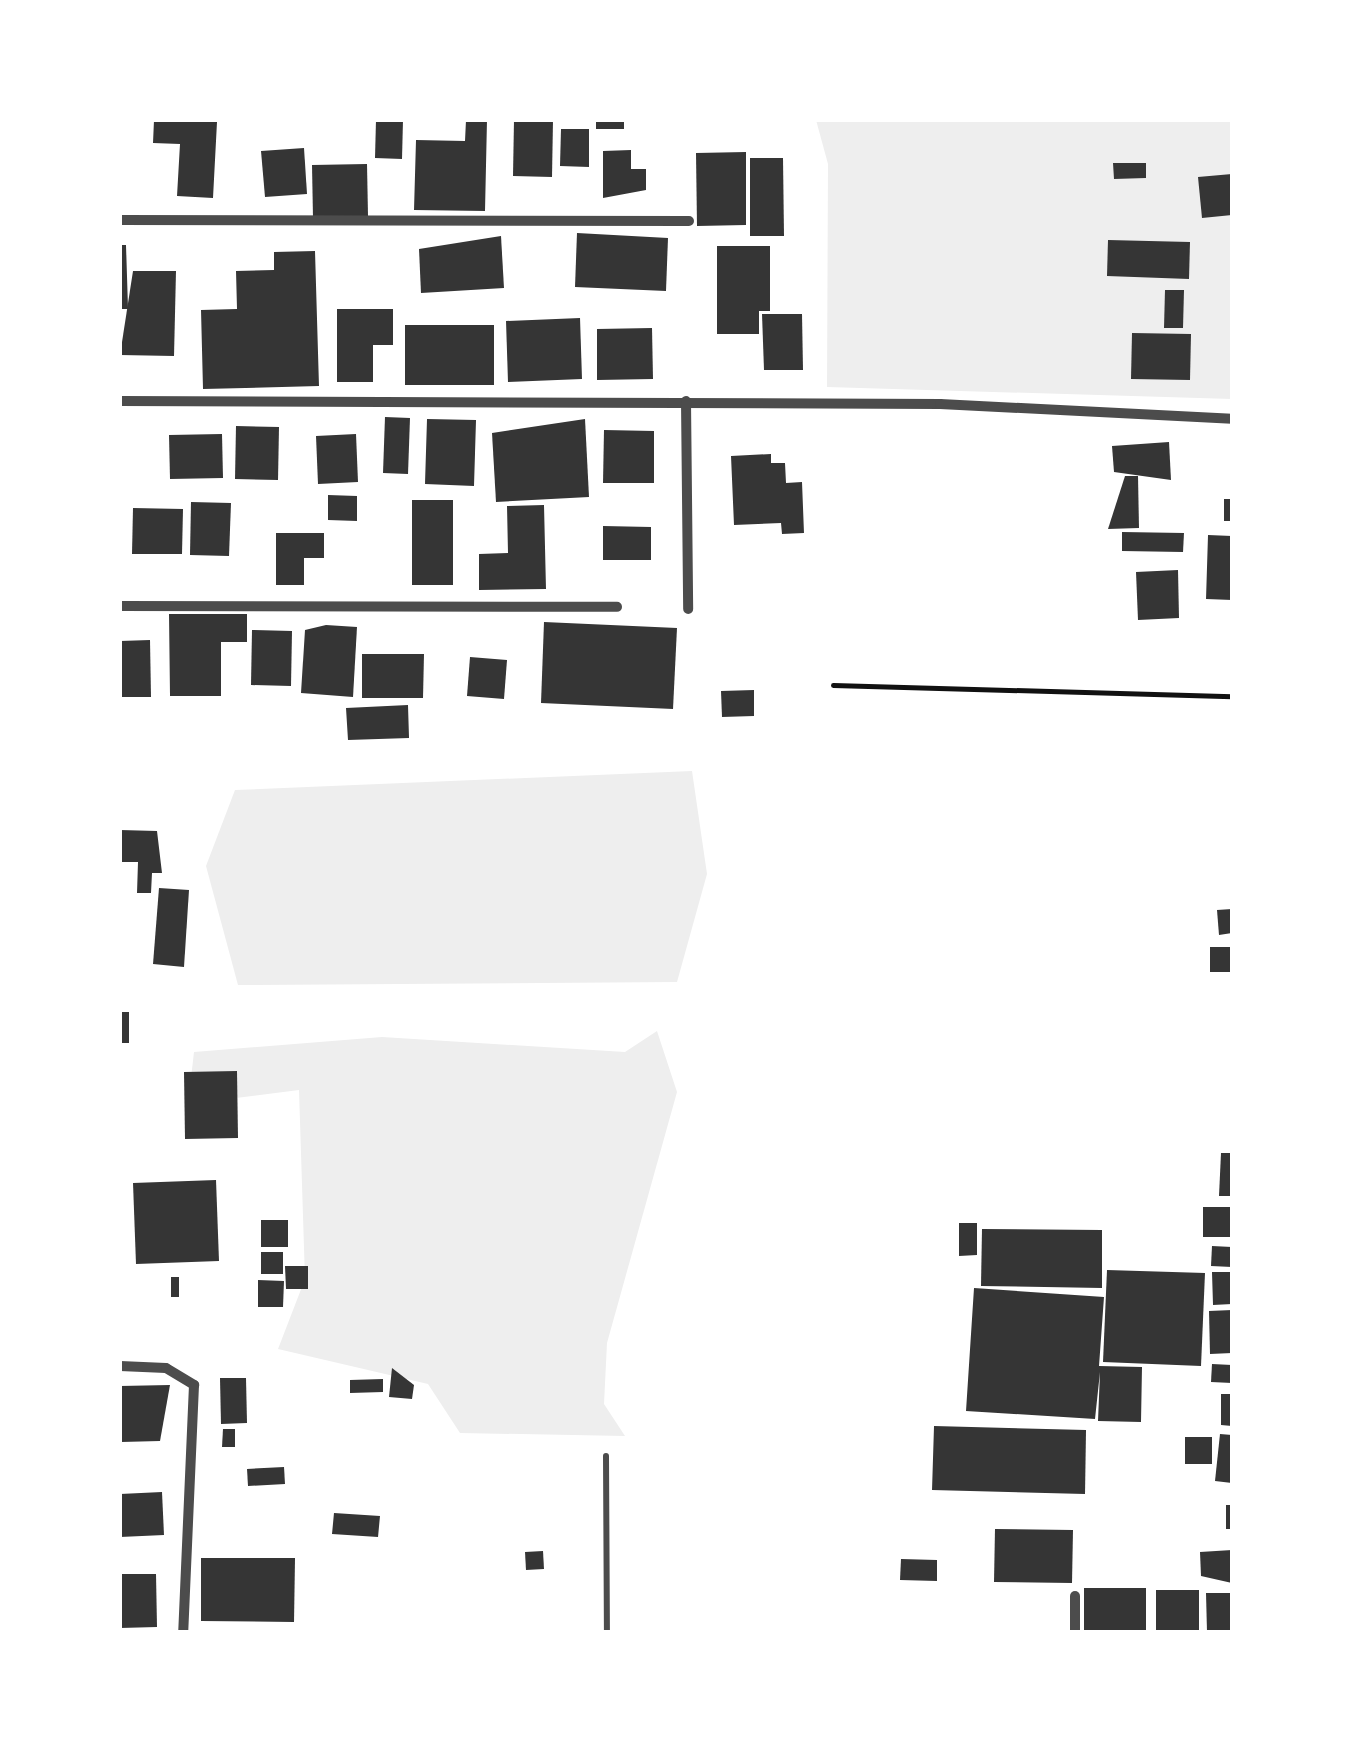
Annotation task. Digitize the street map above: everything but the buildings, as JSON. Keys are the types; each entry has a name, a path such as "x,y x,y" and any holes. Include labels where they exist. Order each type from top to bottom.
{"street":[{"path":"120,220 689,221"},
{"path":"120,401 686,401 1232,418"},
{"path":"686,401 688,609"},
{"path":"120,606 617,607"},
{"path":"120,1366 166,1368 194,1385 182,1632"},
{"path":"1075,1632 1076,1596"}],"lane":[{"path":"606,1456 606,1632"}],"path":[{"path":"833,685 1232,696"}],"shaded area":[{"path":"816,120 1232,120 1232,399 827,387 828,164"},
{"path":"692,771 707,874 677,982 238,985 206,866 235,790"},
{"path":"657,1031 677,1092 607,1343 604,1404 625,1436 460,1433 428,1384 278,1349 305,1279 299,1090 188,1104 194,1052 382,1037 625,1052"}]}
